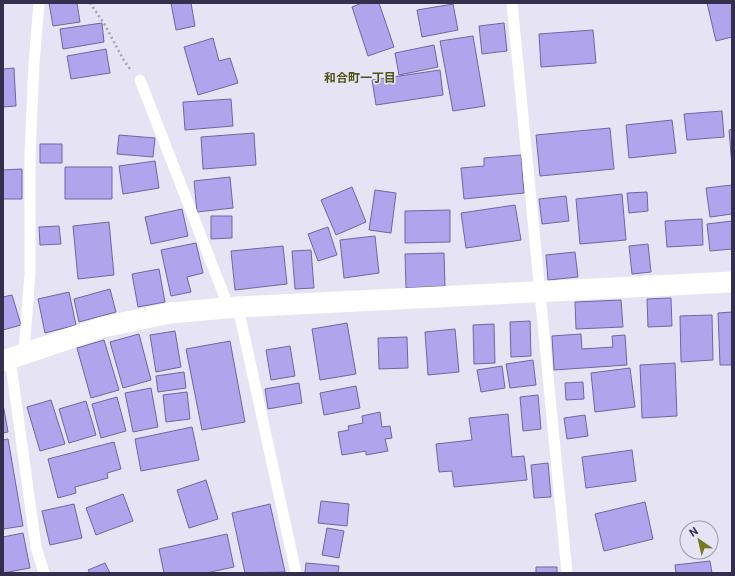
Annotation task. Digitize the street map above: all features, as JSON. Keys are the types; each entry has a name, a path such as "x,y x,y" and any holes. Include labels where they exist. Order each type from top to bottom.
{"street":[{"path":"12,357 103,327 170,313 234,308 732,282"}],"lane":[{"path":"39,3 34,63 30,154 30,273 12,357 36,547 44,573"},
{"path":"512,3 567,573"},
{"path":"140,80 234,308 296,573"}],"path":[{"path":"90,3 106,25 123,59 140,80"}],"building":[{"path":"49,3 77,3 80,22 53,26"},
{"path":"171,3 191,3 195,26 176,30"},
{"path":"362,3 379,3 394,47 368,56 352,7"},
{"path":"707,3 732,3 732,37 716,41"},
{"path":"453,4 458,30 422,37 417,10"},
{"path":"102,23 104,42 63,49 60,29"},
{"path":"504,23 507,51 482,54 479,26"},
{"path":"593,30 596,63 541,67 539,34"},
{"path":"473,36 485,106 453,111 440,41"},
{"path":"213,38 219,61 230,58 238,83 198,95 184,47"},
{"path":"434,45 438,67 399,75 395,53"},
{"path":"106,49 110,73 71,79 67,56"},
{"path":"14,68 16,106 3,107 3,69"},
{"path":"440,70 443,95 376,105 372,80"},
{"path":"231,99 233,126 185,130 183,102"},
{"path":"722,111 724,137 687,140 684,114"},
{"path":"672,120 676,153 629,158 626,125"},
{"path":"610,128 614,169 540,176 536,135"},
{"path":"732,129 732,166 729,130"},
{"path":"254,133 256,165 203,169 201,137"},
{"path":"119,135 155,138 153,157 117,154"},
{"path":"40,144 62,144 62,163 40,163"},
{"path":"521,155 524,193 464,199 461,168 484,166 484,158"},
{"path":"155,161 159,188 123,194 119,166"},
{"path":"65,167 112,167 112,199 65,199"},
{"path":"22,169 22,199 3,199 3,170"},
{"path":"230,177 233,208 197,212 194,181"},
{"path":"732,185 732,214 710,217 706,188"},
{"path":"352,187 366,222 336,235 321,200"},
{"path":"375,190 396,193 391,233 369,230"},
{"path":"647,192 648,211 629,213 627,193"},
{"path":"622,194 626,240 580,244 576,199"},
{"path":"566,196 569,221 542,224 539,199"},
{"path":"515,205 521,240 466,248 461,213"},
{"path":"182,209 188,236 151,244 145,217"},
{"path":"450,210 450,242 405,243 405,211"},
{"path":"211,216 232,216 232,238 211,239"},
{"path":"702,219 703,245 667,247 665,221"},
{"path":"732,221 732,249 710,251 707,224"},
{"path":"109,222 114,275 78,279 73,226"},
{"path":"59,226 61,244 40,245 39,227"},
{"path":"328,227 337,255 318,261 308,234"},
{"path":"375,236 379,273 344,278 340,240"},
{"path":"196,243 203,273 187,277 191,292 171,296 161,250"},
{"path":"648,244 651,272 632,274 629,246"},
{"path":"283,246 287,284 235,290 231,251"},
{"path":"311,250 314,288 295,289 292,251"},
{"path":"575,252 578,277 548,280 546,255"},
{"path":"444,253 445,286 406,288 405,254"},
{"path":"159,269 165,302 138,307 132,274"},
{"path":"110,289 116,312 79,322 74,299"},
{"path":"69,292 76,325 45,333 38,299"},
{"path":"12,295 21,325 3,330 3,297"},
{"path":"671,298 672,326 648,327 647,299"},
{"path":"621,300 623,327 576,329 575,302"},
{"path":"732,312 732,365 720,365 718,313"},
{"path":"712,315 713,360 681,362 680,316"},
{"path":"530,321 531,356 511,357 510,322"},
{"path":"347,323 356,374 320,380 312,329"},
{"path":"494,324 495,363 474,364 473,325"},
{"path":"455,329 459,372 428,375 425,332"},
{"path":"175,331 181,367 156,372 150,335"},
{"path":"139,334 151,380 123,388 110,342"},
{"path":"581,334 582,349 613,347 612,336 625,335 627,365 554,370 552,336"},
{"path":"407,337 408,368 379,369 378,338"},
{"path":"104,340 119,390 91,398 77,348"},
{"path":"230,341 245,422 202,430 186,349"},
{"path":"290,346 295,376 271,380 266,350"},
{"path":"533,360 536,385 510,388 506,364"},
{"path":"675,363 677,416 642,418 640,365"},
{"path":"502,366 505,388 481,392 477,370"},
{"path":"630,368 635,407 595,412 591,373"},
{"path":"184,372 186,388 158,392 156,376"},
{"path":"583,382 584,399 566,400 565,383"},
{"path":"299,383 302,403 268,409 265,389"},
{"path":"356,386 360,408 324,415 320,393"},
{"path":"151,388 158,427 133,432 125,393"},
{"path":"187,392 190,419 166,422 163,395"},
{"path":"538,395 541,429 523,431 520,397"},
{"path":"117,397 126,431 101,438 92,404"},
{"path":"51,400 65,444 40,451 27,407"},
{"path":"86,401 96,435 69,443 59,409"},
{"path":"3,404 8,432 3,433"},
{"path":"380,412 382,427 390,426 392,438 385,439 388,451 366,455 366,451 342,455 338,432 349,430 348,426 363,423 362,416"},
{"path":"508,414 512,457 524,456 527,480 454,487 452,471 439,472 436,444 472,440 469,418"},
{"path":"585,415 588,436 567,439 564,418"},
{"path":"192,427 199,460 141,471 135,439"},
{"path":"8,439 23,526 3,529 3,440"},
{"path":"114,442 121,469 107,473 108,478 75,487 76,493 58,498 48,459"},
{"path":"632,450 636,481 586,488 582,457"},
{"path":"548,463 551,497 534,498 531,465"},
{"path":"206,480 218,519 189,528 177,490"},
{"path":"123,494 133,521 96,535 86,508"},
{"path":"321,501 349,504 347,526 318,523"},
{"path":"645,502 653,539 604,551 595,514"},
{"path":"74,504 82,538 50,545 42,511"},
{"path":"270,504 285,572 245,573 232,513"},
{"path":"327,528 344,531 339,558 322,555"},
{"path":"23,533 30,568 3,573 3,537"},
{"path":"227,534 234,567 206,573 164,573 159,549"},
{"path":"710,561 712,573 676,573 675,565"},
{"path":"105,563 110,573 90,573 88,570"},
{"path":"306,563 339,566 338,573 305,573"},
{"path":"536,567 557,567 557,573 536,573"}],"district":[{"name":"和合町一丁目","path":"360,78"}]}
